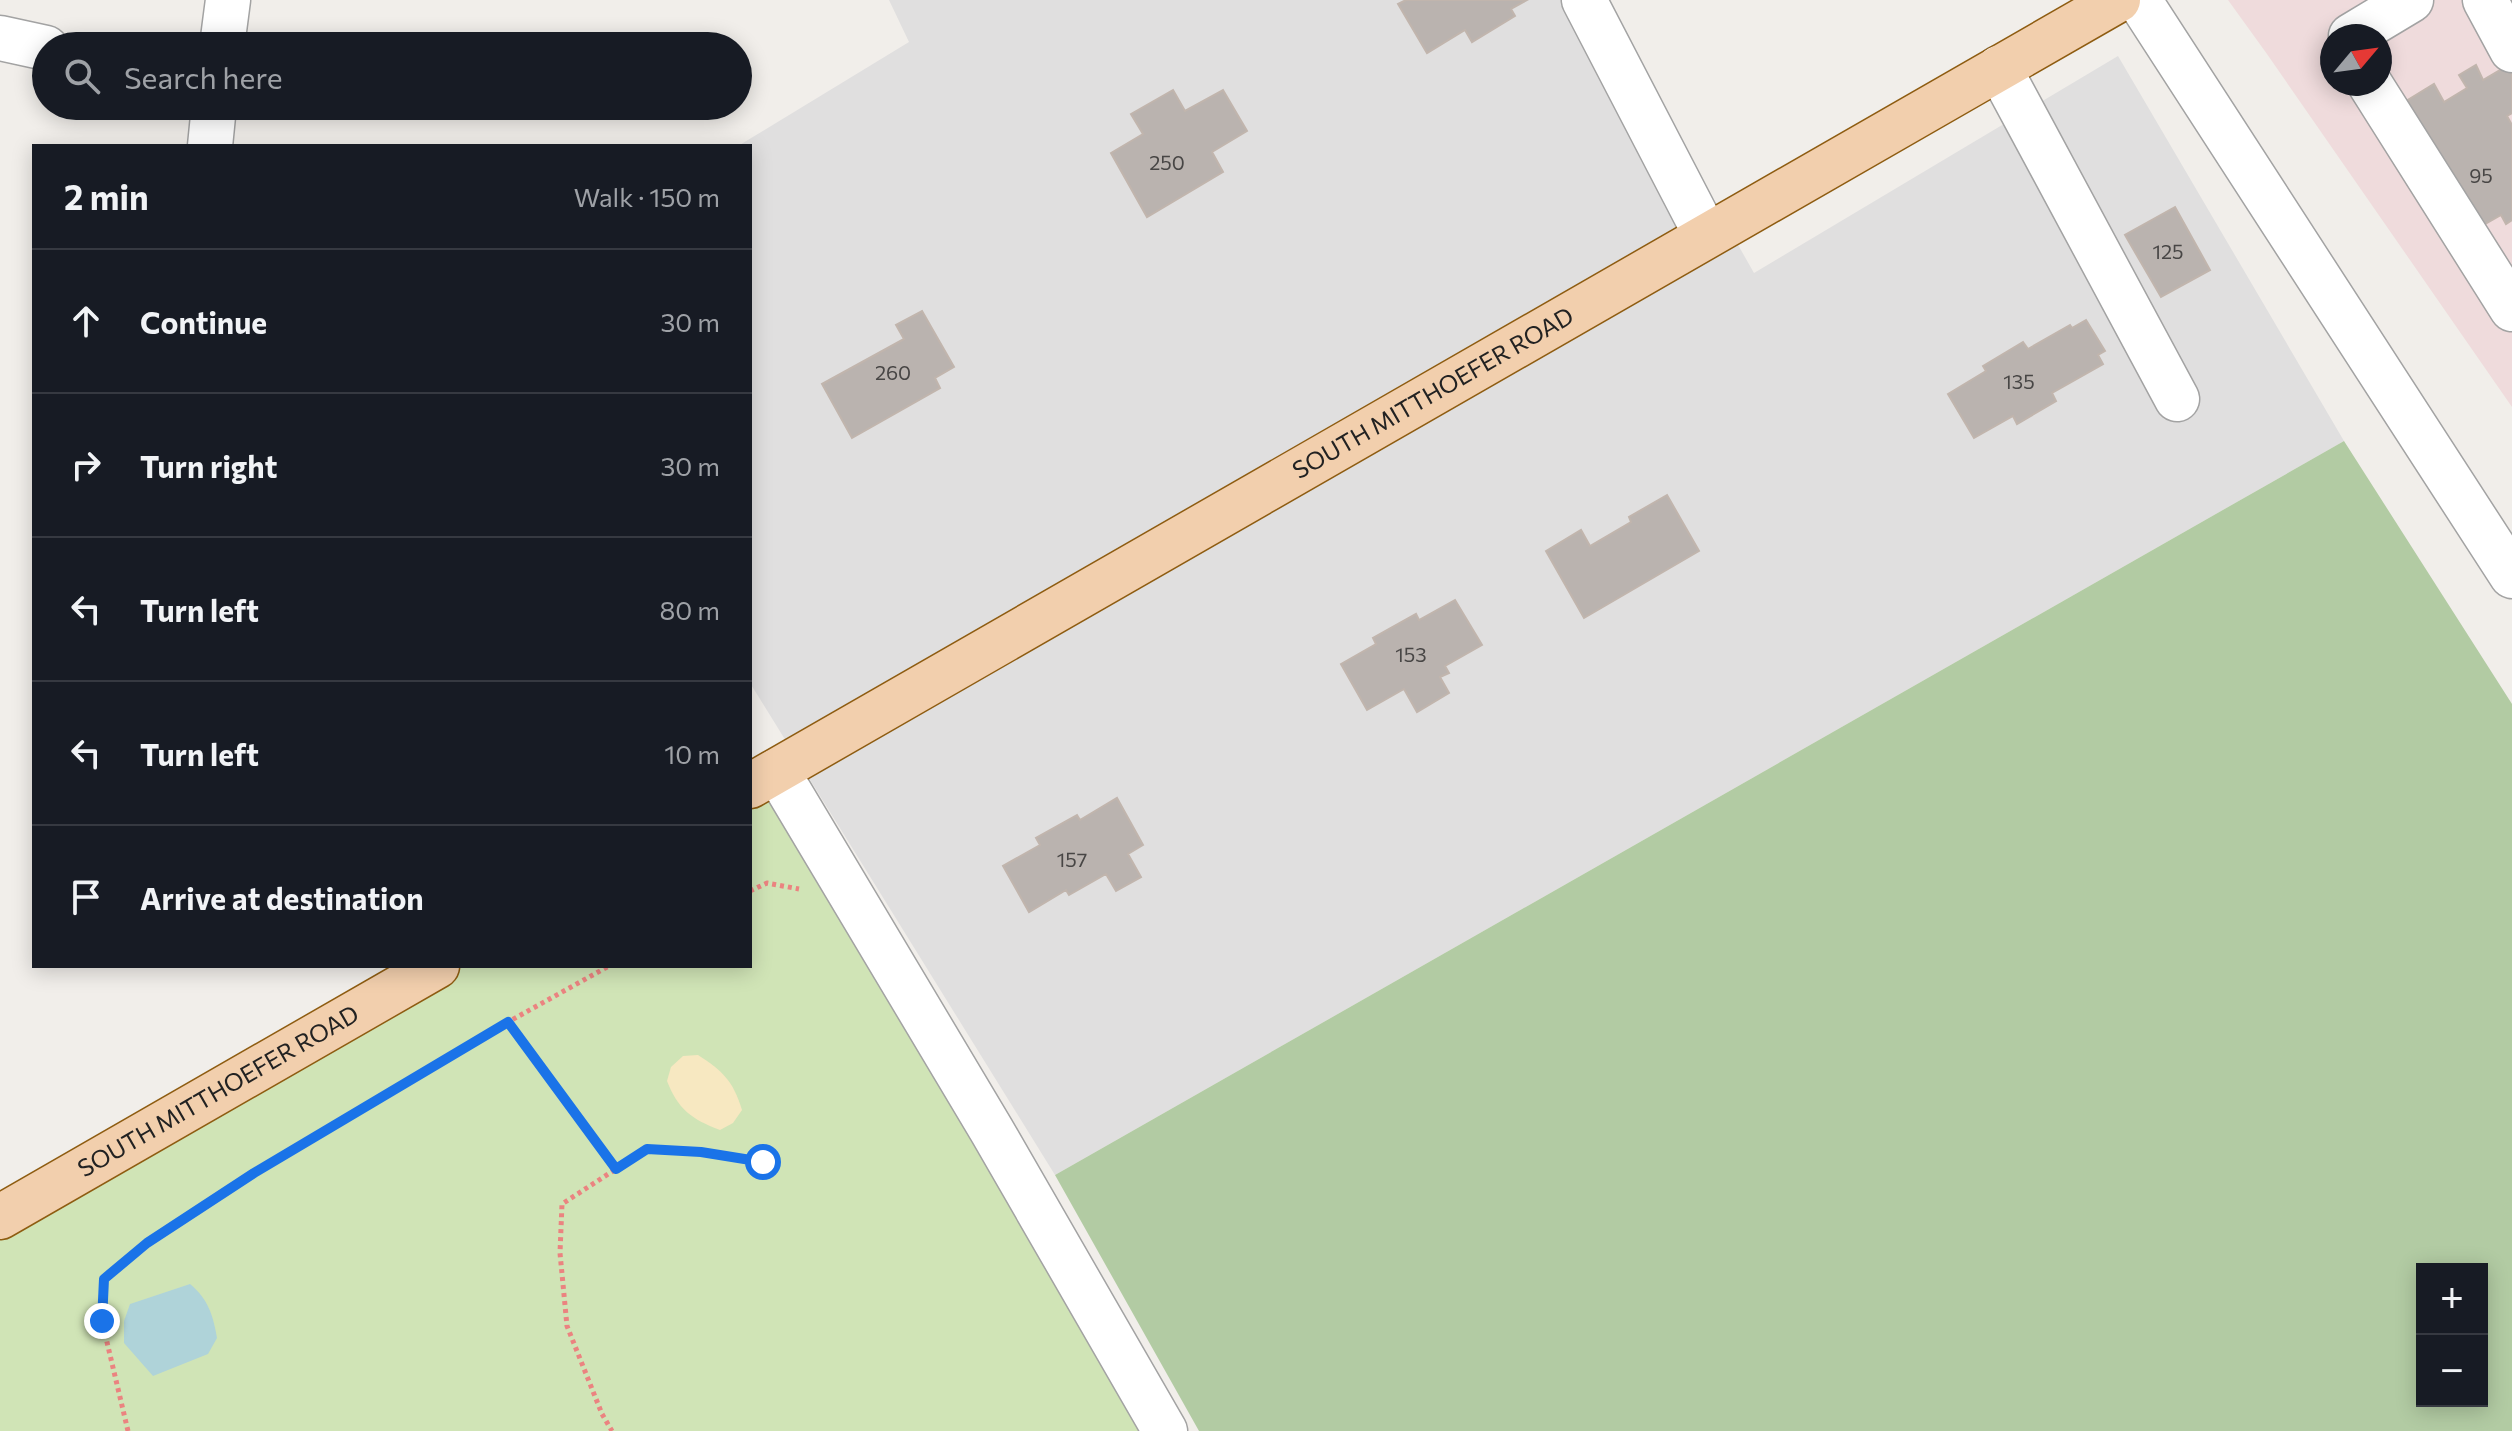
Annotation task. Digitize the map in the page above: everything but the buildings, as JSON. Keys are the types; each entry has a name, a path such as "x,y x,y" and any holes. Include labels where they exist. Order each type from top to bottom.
{"main road":[{"name":"SOUTH MITTHOEFER ROAD","path":"763,778 2118,0"},
{"name":"SOUTH MITTHOEFER ROAD","path":"0,1217 434,968"}],"street":[{"path":"224,32 228,0"},
{"path":"1584,0 1706,235"},
{"path":"2139,0 2512,576"},
{"path":"2371,24 2411,0"},
{"path":"2485,0 2512,50"},
{"path":"0,38 32,45"},
{"path":"1999,68 2177,399"},
{"path":"2378,96 2512,309"},
{"path":"210,144 213,120"},
{"path":"763,778 992,1131 1165,1431"}],"path":[{"path":"128,1431 102,1321 104,1279 147,1243 254,1173 508,1022 605,968"},
{"path":"508,1022 616,1169"},
{"path":"612,1431 602,1414 567,1326 560,1253 562,1204 647,1149 701,1152 763,1162"}],"shaded area":[{"path":"889,0 1599,0 1754,273 2118,56 2344,441 1055,1175 752,686 752,144 741,144 909,42"},
{"path":"2228,0 2512,0 2512,407 2267,54"}],"green space":[{"path":"2344,441 2512,704 2512,1431 1199,1431 1055,1175"},
{"path":"777,771 1172,1431 0,1431 0,1216 433,968 752,968 752,785"}],"sand":[{"path":"698,1055 726,1078 742,1110 733,1123 720,1130 687,1112 667,1081 671,1067 683,1056"}],"water":[{"path":"190,1284 209,1308 217,1338 208,1354 153,1376 124,1343 124,1321 130,1304"}],"route":[{"path":"102,1321 104,1279 147,1243 254,1173 508,1022 616,1169 647,1149 701,1152 763,1162"}]}
